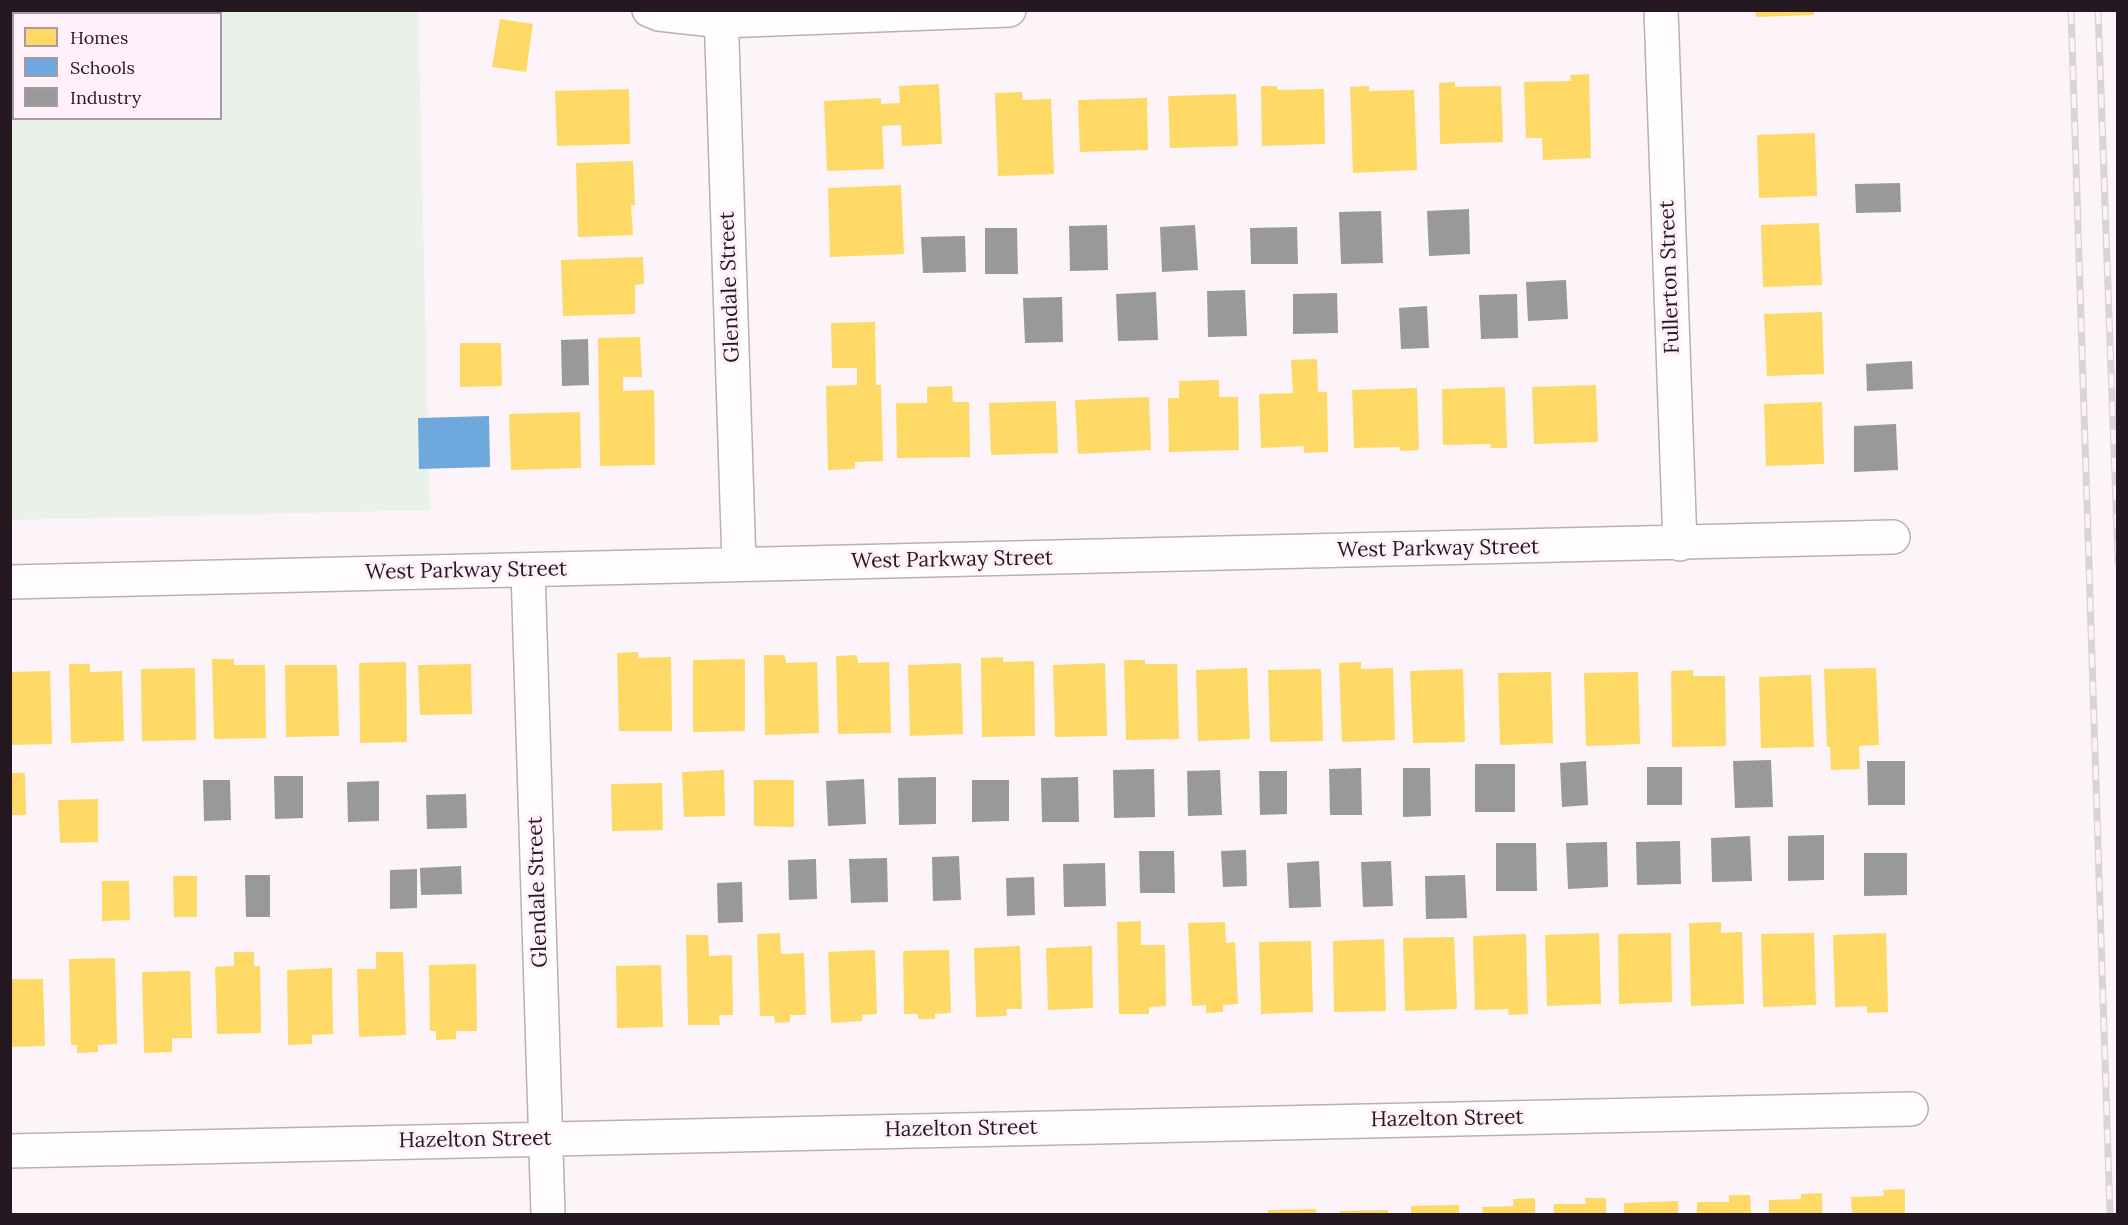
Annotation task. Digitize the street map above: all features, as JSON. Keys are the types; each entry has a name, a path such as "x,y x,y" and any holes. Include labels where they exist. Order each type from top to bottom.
{"street":[{"path":"649,10 659,14 721,16 1009,10"},
{"name":"Fullerton Street","path":"1661,10 1680,544"},
{"name":"Glendale Street","path":"721,16 739,564"},
{"name":"West Parkway Street","path":"10,582 1680,544 1893,537"},
{"name":"Glendale Street","path":"528,570 548,1215"},
{"name":"Hazelton Street","path":"10,1152 1911,1109"}],"shaded area":[{"path":"418,11 430,510 11,520 10,17 12,16 12,120 222,120 222,12 178,12"}],"building: Homes":[{"path":"1755,10 1814,10 1814,15 1756,17"},
{"path":"500,19 533,24 526,72 492,67"},
{"path":"1589,74 1591,158 1543,160 1542,138 1526,138 1524,82 1571,81 1570,75"},
{"path":"1455,82 1455,87 1501,86 1503,142 1440,144 1439,83"},
{"path":"939,84 942,144 902,146 901,125 882,126 884,169 827,171 824,101 881,98 881,104 900,103 899,86"},
{"path":"1261,86 1277,86 1277,90 1324,89 1325,144 1262,146"},
{"path":"1369,86 1369,91 1414,90 1417,170 1353,173 1350,87"},
{"path":"629,89 630,144 557,146 555,91"},
{"path":"1022,92 1022,100 1051,99 1054,174 998,176 995,93"},
{"path":"1236,94 1238,146 1170,148 1168,96"},
{"path":"1147,98 1148,150 1080,152 1078,100"},
{"path":"1815,133 1817,196 1759,198 1757,135"},
{"path":"633,161 635,205 631,205 633,235 578,237 576,163"},
{"path":"901,185 904,254 830,257 828,188"},
{"path":"1819,223 1822,285 1763,287 1761,225"},
{"path":"643,257 644,284 635,285 635,314 563,316 561,260"},
{"path":"1822,312 1824,374 1767,376 1764,314"},
{"path":"875,322 876,385 881,385 883,461 855,462 855,469 828,470 826,386 857,385 857,368 832,368 831,323"},
{"path":"640,337 642,377 623,377 623,391 654,390 655,465 600,466 598,338"},
{"path":"460,343 501,343 502,386 460,387"},
{"path":"1317,359 1318,392 1327,392 1328,452 1304,453 1304,446 1261,448 1259,394 1293,393 1291,360"},
{"path":"1219,380 1219,397 1238,397 1239,450 1169,452 1168,398 1179,398 1179,381"},
{"path":"1596,385 1598,442 1534,444 1532,387"},
{"path":"952,386 953,402 969,402 970,457 897,458 896,403 927,403 927,387"},
{"path":"1505,387 1507,448 1491,448 1490,444 1443,445 1442,389"},
{"path":"1417,388 1419,450 1400,451 1400,447 1354,448 1352,390"},
{"path":"1149,397 1151,450 1078,454 1075,400"},
{"path":"1056,401 1058,453 991,455 989,403"},
{"path":"1822,402 1824,464 1766,466 1764,404"},
{"path":"580,412 581,468 511,470 509,414"},
{"path":"638,652 638,658 671,657 672,731 619,731 617,653"},
{"path":"764,655 785,655 786,663 817,662 819,733 765,735"},
{"path":"857,655 858,663 889,662 891,733 838,734 836,656"},
{"path":"1003,657 1003,662 1034,661 1035,736 982,737 981,658"},
{"path":"212,659 234,659 234,665 265,665 266,738 214,739"},
{"path":"745,659 745,731 693,732 693,660"},
{"path":"1124,660 1145,660 1145,664 1177,664 1179,739 1126,740"},
{"path":"406,662 407,742 360,743 359,663"},
{"path":"1361,662 1361,669 1393,668 1395,740 1342,742 1339,663"},
{"path":"961,663 963,734 910,736 908,665"},
{"path":"1105,663 1107,736 1055,737 1053,665"},
{"path":"69,664 90,664 90,672 122,671 124,741 71,743"},
{"path":"471,664 472,714 420,715 418,665"},
{"path":"285,665 337,665 339,736 286,737"},
{"path":"195,668 196,740 142,741 141,669"},
{"path":"1247,668 1250,739 1198,741 1196,670"},
{"path":"1876,668 1879,745 1859,746 1860,769 1831,770 1830,747 1827,747 1824,669"},
{"path":"1321,669 1323,741 1270,742 1268,670"},
{"path":"1463,669 1465,742 1413,743 1410,671"},
{"path":"1693,670 1693,676 1725,676 1726,746 1672,747 1671,671"},
{"path":"50,671 52,744 10,745 10,672"},
{"path":"1551,672 1553,743 1500,745 1498,673"},
{"path":"1638,672 1640,744 1586,746 1584,673"},
{"path":"1811,675 1814,747 1761,748 1759,677"},
{"path":"724,770 725,816 684,817 682,772"},
{"path":"10,773 25,773 26,815 10,815"},
{"path":"754,780 794,780 794,827 754,826"},
{"path":"662,783 663,830 612,831 611,784"},
{"path":"98,799 98,842 60,843 58,800"},
{"path":"173,876 197,876 197,917 174,917"},
{"path":"102,881 129,881 130,920 102,921"},
{"path":"1141,921 1141,945 1165,945 1166,1006 1149,1007 1149,1014 1119,1014 1117,922"},
{"path":"1225,922 1226,943 1235,942 1238,1004 1223,1005 1223,1012 1206,1013 1206,1005 1192,1006 1188,923"},
{"path":"1721,922 1721,933 1742,932 1744,1004 1691,1006 1689,923"},
{"path":"780,933 781,954 804,953 806,1015 790,1015 790,1022 775,1023 774,1016 760,1016 757,934"},
{"path":"1599,933 1601,1004 1547,1006 1545,935"},
{"path":"1671,933 1672,1002 1619,1004 1618,934"},
{"path":"1814,933 1816,1005 1763,1007 1761,934"},
{"path":"1886,933 1888,1012 1867,1013 1867,1006 1835,1007 1833,935"},
{"path":"1526,934 1528,1014 1509,1015 1508,1009 1475,1010 1473,936"},
{"path":"686,935 708,935 709,956 732,955 733,1015 719,1015 720,1025 688,1025"},
{"path":"1454,937 1457,1009 1405,1011 1403,938"},
{"path":"1384,939 1386,1011 1334,1012 1333,941"},
{"path":"1311,941 1313,1012 1261,1014 1259,942"},
{"path":"1020,946 1022,1009 1006,1009 1007,1016 976,1017 974,948"},
{"path":"1092,946 1093,1008 1048,1010 1046,948"},
{"path":"875,950 877,1014 862,1015 862,1021 831,1023 828,952"},
{"path":"949,950 951,1013 935,1014 935,1019 918,1019 918,1014 904,1014 903,951"},
{"path":"234,952 254,952 254,966 260,966 261,1033 217,1034 215,967 234,966"},
{"path":"376,952 403,952 406,1035 359,1037 357,969 376,969"},
{"path":"115,958 117,1044 98,1045 98,1052 77,1053 77,1045 71,1045 69,959"},
{"path":"476,964 477,1031 456,1031 456,1039 436,1040 436,1031 430,1031 429,965"},
{"path":"661,965 663,1027 617,1028 616,966"},
{"path":"332,968 333,1034 312,1035 312,1044 288,1045 287,970"},
{"path":"190,971 192,1038 172,1038 172,1052 144,1053 142,972"},
{"path":"10,979 43,979 45,1046 10,1047"},
{"path":"1905,1189 1905,1214 1852,1214 1851,1197 1884,1196 1883,1190"},
{"path":"1822,1193 1822,1214 1769,1214 1769,1200 1801,1199 1801,1194"},
{"path":"1729,1195 1750,1195 1751,1214 1697,1214 1697,1202 1729,1202"},
{"path":"1535,1198 1535,1214 1483,1214 1482,1207 1513,1206 1513,1199"},
{"path":"1585,1198 1606,1198 1606,1214 1554,1214 1554,1204 1586,1204"},
{"path":"1678,1201 1678,1214 1624,1214 1624,1203"},
{"path":"1459,1205 1459,1214 1411,1214 1411,1206"},
{"path":"1316,1209 1316,1214 1268,1214 1268,1210"},
{"path":"1388,1210 1388,1214 1340,1214 1340,1211"}],"building: Schools":[{"path":"489,416 490,467 419,469 418,418"}],"building: Industry":[{"path":"1900,183 1901,212 1856,213 1855,184"},
{"path":"1469,209 1470,254 1429,256 1427,211"},
{"path":"1381,211 1383,263 1341,264 1339,212"},
{"path":"1107,225 1108,270 1070,271 1069,226"},
{"path":"1195,225 1198,270 1162,272 1160,227"},
{"path":"1297,227 1298,264 1251,264 1250,228"},
{"path":"985,228 1017,228 1018,274 985,274"},
{"path":"965,236 966,272 923,273 921,237"},
{"path":"1566,280 1568,319 1528,321 1526,282"},
{"path":"1245,290 1247,336 1208,337 1207,291"},
{"path":"1156,292 1158,340 1118,341 1116,294"},
{"path":"1337,293 1338,333 1293,334 1293,294"},
{"path":"1517,294 1518,338 1481,339 1479,295"},
{"path":"1062,297 1063,342 1025,343 1023,298"},
{"path":"1427,306 1429,348 1401,349 1399,308"},
{"path":"588,339 589,385 562,386 561,340"},
{"path":"1912,361 1913,389 1867,391 1866,364"},
{"path":"1896,424 1898,470 1854,472 1854,426"},
{"path":"1771,760 1773,807 1735,808 1733,761"},
{"path":"1586,761 1588,805 1562,807 1560,763"},
{"path":"1867,761 1905,761 1905,805 1868,805"},
{"path":"1475,764 1515,764 1515,812 1475,812"},
{"path":"1647,767 1682,767 1682,805 1647,805"},
{"path":"1361,768 1362,815 1330,815 1329,769"},
{"path":"1403,768 1430,768 1431,816 1403,817"},
{"path":"1154,769 1155,817 1114,818 1113,770"},
{"path":"1220,770 1222,815 1188,816 1187,771"},
{"path":"1259,771 1287,771 1287,814 1260,815"},
{"path":"274,776 303,776 303,818 275,819"},
{"path":"936,777 936,824 899,825 898,778"},
{"path":"1078,777 1079,822 1042,822 1041,778"},
{"path":"864,779 866,824 828,826 826,781"},
{"path":"203,780 230,780 231,820 204,821"},
{"path":"972,780 1009,780 1009,821 972,822"},
{"path":"379,781 379,821 348,822 347,782"},
{"path":"466,794 467,828 427,829 426,795"},
{"path":"1824,835 1824,880 1788,881 1788,836"},
{"path":"1750,836 1752,881 1712,882 1711,838"},
{"path":"1680,841 1681,884 1637,885 1636,842"},
{"path":"1607,842 1608,887 1568,889 1566,843"},
{"path":"1496,843 1536,843 1537,891 1496,891"},
{"path":"1246,850 1247,886 1223,887 1221,851"},
{"path":"1139,851 1174,851 1175,893 1140,893"},
{"path":"1864,853 1907,853 1907,895 1864,896"},
{"path":"959,856 961,900 933,901 932,857"},
{"path":"887,858 888,902 851,903 849,859"},
{"path":"816,859 817,899 789,900 788,860"},
{"path":"1319,861 1321,907 1289,908 1287,863"},
{"path":"1391,861 1393,906 1363,907 1361,862"},
{"path":"1105,863 1106,906 1064,907 1063,864"},
{"path":"461,866 462,894 421,895 420,868"},
{"path":"417,869 417,908 390,909 390,870"},
{"path":"245,875 270,875 270,917 246,917"},
{"path":"1465,875 1467,918 1426,919 1425,876"},
{"path":"1034,877 1035,915 1007,916 1006,878"},
{"path":"742,882 743,922 718,923 717,883"}],"railway":[{"path":"2071,10 2110,1214"},
{"path":"2098,10 2118,562"}]}
